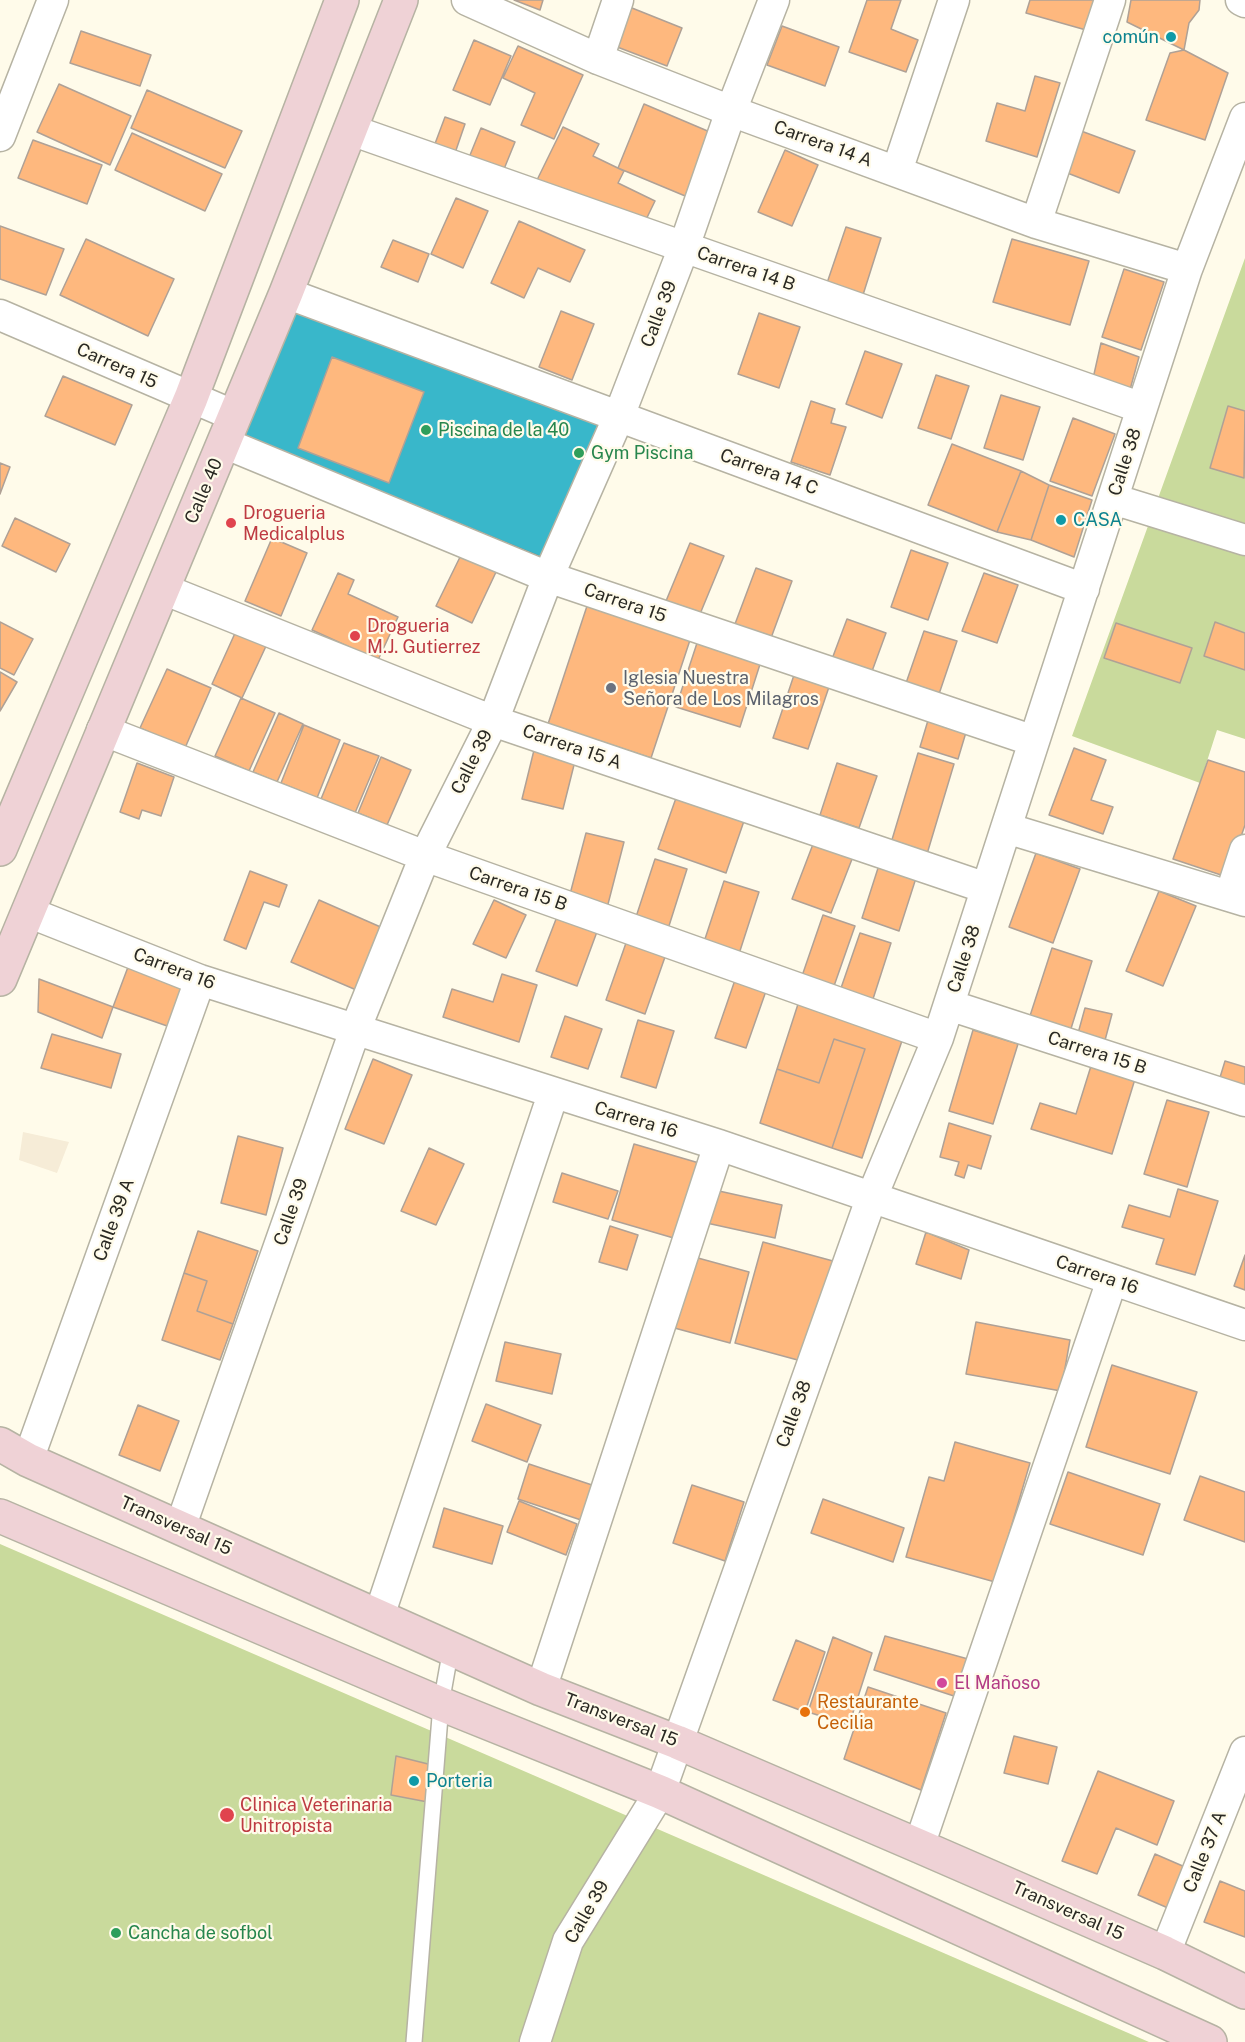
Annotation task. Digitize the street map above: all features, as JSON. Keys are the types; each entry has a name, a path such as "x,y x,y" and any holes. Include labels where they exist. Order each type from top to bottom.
{"street":[{"path":"0,136 10,82 53,0"},
{"path":"0,849 191,398 342,0"},
{"name":"Calle 40","path":"0,979 286,293 401,0"},
{"name":"Carrera 14 A","path":"467,0 598,59 731,111 1036,223 1187,269"},
{"path":"598,59 618,0"},
{"name":"Calle 39","path":"180,1528 355,1030 425,856 493,721 548,577 619,416 684,247 731,111 774,0"},
{"path":"897,171 954,0"},
{"path":"1036,223 1110,0"},
{"path":"1241,0 1245,2"},
{"name":"Calle 38","path":"660,1792 871,1199 938,1038 1187,269 1245,118"},
{"name":"Carrera 14 B","path":"351,130 1142,408"},
{"name":"Carrera 14 C","path":"286,293 1084,589"},
{"name":"Carrera 15","path":"2,322 191,398 230,429 548,577 1034,741"},
{"path":"1113,499 1245,540"},
{"name":"Carrera 15 A","path":"163,589 493,721 986,888"},
{"name":"Carrera 15 B","path":"102,730 425,856 938,1038"},
{"path":"1006,828 1238,898 1245,850"},
{"name":"Carrera 16","path":"28,912 200,980 719,1145 871,1199 1245,1325"},
{"name":"Calle 39 A","path":"28,1460 200,980"},
{"name":"Carrera 15 B","path":"949,1005 1245,1101"},
{"path":"379,1616 553,1094"},
{"path":"541,1689 719,1145"},
{"path":"919,1846 1112,1280"},
{"name":"Transversal 15","path":"0,1444 28,1460 541,1689 677,1742 919,1846 1165,1953 1245,1992"},
{"path":"0,1516 441,1704 660,1792 1210,2042"},
{"name":"Calle 37 A","path":"1165,1953 1245,1752"},
{"name":"Calle 39","path":"535,2042 568,1941 660,1792"}],"lane":[{"path":"414,2042 441,1704 451,1648"}],"shaded area":[{"path":"23,1132 69,1142 57,1173 19,1160"}],"green space":[{"path":"1245,258 1245,739 1217,730 1200,783 1072,736"},
{"path":"0,1544 1149,2042 0,2042"}],"water":[{"name":"Piscina de la 40","path":"294,310 606,424 546,559 245,436"}],"building":[{"path":"514,0 543,0 540,10"},
{"path":"867,0 901,0 891,29 918,40 906,72 849,52"},
{"path":"1030,0 1094,0 1086,30 1026,13"},
{"name":"común","path":"1131,0 1200,0 1199,10 1189,23 1184,50 1127,22"},
{"path":"627,6 682,28 667,66 612,45"},
{"path":"782,26 839,47 825,86 767,65"},
{"path":"81,31 151,55 140,86 70,63"},
{"path":"474,40 511,56 490,105 453,90"},
{"path":"518,46 583,75 554,139 521,125 535,93 503,78"},
{"path":"1184,50 1228,73 1205,140 1146,120 1170,53"},
{"path":"1035,76 1060,83 1037,157 986,141 997,103 1025,111"},
{"path":"59,84 131,116 110,165 37,132"},
{"path":"147,90 242,131 225,168 131,128"},
{"path":"644,104 717,135 690,198 618,168"},
{"path":"445,117 465,124 454,156 433,149"},
{"path":"563,127 599,144 593,156 624,171 618,183 655,201 641,230 537,180"},
{"path":"481,128 515,142 502,174 468,160"},
{"path":"1073,128 1135,151 1119,193 1057,169"},
{"path":"132,133 222,174 205,211 115,170"},
{"path":"33,140 102,165 87,204 18,178"},
{"path":"785,150 818,165 792,226 758,212"},
{"path":"456,198 488,211 463,268 431,254"},
{"path":"519,221 585,250 570,282 538,268 524,298 491,283"},
{"path":"0,226 64,249 46,295 0,279"},
{"path":"846,227 881,238 862,298 826,286"},
{"path":"86,239 174,279 148,336 60,295"},
{"path":"1012,239 1089,261 1070,325 993,302"},
{"path":"393,240 429,254 418,282 381,267"},
{"path":"1124,269 1164,282 1141,350 1102,337"},
{"path":"561,311 594,324 572,380 539,367"},
{"path":"759,313 800,327 779,388 738,374"},
{"path":"1101,343 1139,357 1128,397 1092,383"},
{"path":"865,351 902,364 882,418 846,404"},
{"path":"332,357 424,392 389,483 298,448"},
{"path":"936,375 969,386 951,439 918,428"},
{"path":"63,376 132,405 115,445 45,416"},
{"path":"1001,395 1040,407 1023,460 984,448"},
{"path":"811,401 835,409 831,423 846,427 830,475 791,462"},
{"path":"1228,406 1245,411 1244,478 1210,468"},
{"path":"1073,418 1115,434 1092,496 1050,481"},
{"path":"952,444 1021,471 997,532 928,505"},
{"path":"0,463 10,467 0,494"},
{"name":"CASA","path":"1021,471 1049,485 1031,540 997,532"},
{"name":"CASA","path":"1049,485 1092,500 1074,557 1031,540"},
{"path":"15,518 70,544 56,572 2,546"},
{"path":"272,538 307,553 281,616 245,601"},
{"path":"690,543 724,556 700,614 666,601"},
{"path":"911,550 948,563 928,620 891,607"},
{"path":"462,553 497,570 472,623 436,606"},
{"path":"756,568 792,581 771,638 735,624"},
{"path":"338,573 354,580 348,594 398,617 378,660 312,630"},
{"path":"984,573 1018,585 997,643 962,631"},
{"path":"589,600 692,634 651,758 548,724"},
{"path":"847,619 886,633 871,674 832,659"},
{"path":"0,622 33,639 14,675 0,668"},
{"path":"1215,622 1245,633 1245,670 1204,656"},
{"path":"1116,623 1192,648 1180,683 1104,658"},
{"path":"236,631 267,644 242,698 212,684"},
{"path":"924,631 957,641 938,697 905,686"},
{"path":"699,637 762,658 740,727 676,707"},
{"path":"167,669 211,688 185,748 140,728"},
{"path":"796,669 831,681 808,749 773,738"},
{"path":"0,672 17,682 0,711"},
{"path":"241,698 275,713 249,771 215,756"},
{"path":"279,713 303,724 277,782 253,772"},
{"path":"929,717 967,729 958,759 920,747"},
{"path":"304,725 340,740 317,798 281,783"},
{"path":"344,743 379,756 355,813 321,799"},
{"path":"535,746 576,757 563,809 522,799"},
{"path":"1074,748 1106,760 1091,800 1113,807 1103,834 1049,815"},
{"path":"918,753 954,764 927,854 891,843"},
{"path":"381,757 411,770 387,825 358,813"},
{"path":"1208,760 1245,772 1245,825 1227,877 1173,859"},
{"path":"137,763 174,777 161,816 142,810 139,819 120,812"},
{"path":"837,763 877,776 859,828 820,815"},
{"path":"676,798 744,821 726,873 658,849"},
{"path":"586,833 624,842 607,908 569,898"},
{"path":"815,839 854,854 831,913 792,899"},
{"path":"1036,853 1080,869 1053,943 1009,927"},
{"path":"655,859 687,869 668,929 635,920"},
{"path":"879,865 916,878 899,931 862,918"},
{"path":"250,871 287,885 279,907 264,902 246,949 224,940"},
{"path":"724,881 759,892 738,957 703,945"},
{"path":"1159,891 1196,906 1163,986 1126,971"},
{"path":"319,900 392,932 361,992 291,962"},
{"path":"494,900 526,915 506,958 473,944"},
{"path":"558,914 598,929 577,986 536,971"},
{"path":"823,915 855,926 834,986 802,976"},
{"path":"860,933 891,943 873,999 841,988"},
{"path":"626,943 665,957 645,1014 606,1000"},
{"path":"1052,948 1092,961 1069,1035 1028,1022"},
{"path":"128,967 184,987 170,1027 113,1007"},
{"path":"502,974 537,985 519,1042 443,1017 452,989 493,1002"},
{"path":"39,979 113,1007 102,1038 38,1012"},
{"path":"735,980 766,991 746,1048 715,1038"},
{"path":"799,1001 904,1035 862,1158 832,1148 865,1049 834,1039 819,1083 777,1069"},
{"path":"1085,1008 1112,1014 1104,1044 1077,1037"},
{"path":"565,1016 602,1029 588,1069 551,1057"},
{"path":"638,1020 674,1031 656,1088 621,1077"},
{"path":"973,1030 1018,1044 993,1124 949,1111"},
{"path":"52,1034 121,1054 111,1088 41,1068"},
{"path":"834,1039 865,1049 832,1148 760,1123 777,1069 819,1083"},
{"path":"373,1059 412,1075 384,1144 345,1129"},
{"path":"1225,1061 1245,1067 1245,1093 1218,1084"},
{"path":"1091,1066 1135,1079 1112,1154 1031,1129 1040,1103 1076,1114"},
{"path":"1167,1100 1209,1112 1187,1187 1144,1174"},
{"path":"949,1123 991,1136 981,1169 968,1165 964,1178 955,1175 959,1162 940,1157"},
{"path":"238,1136 283,1148 266,1215 221,1203"},
{"path":"634,1144 699,1163 677,1239 612,1220"},
{"path":"429,1148 464,1164 436,1225 401,1211"},
{"path":"562,1173 618,1191 608,1219 553,1202"},
{"path":"710,1189 782,1205 775,1238 702,1222"},
{"path":"1178,1189 1218,1201 1195,1275 1156,1264 1164,1239 1122,1227 1129,1205 1170,1217"},
{"path":"610,1226 638,1235 627,1270 599,1262"},
{"path":"198,1231 258,1251 233,1324 197,1311 207,1281 184,1273"},
{"path":"926,1232 969,1250 961,1279 916,1264"},
{"path":"763,1242 833,1261 805,1362 735,1343"},
{"path":"687,1255 749,1272 730,1343 667,1326"},
{"path":"1245,1255 1245,1290 1234,1286"},
{"path":"184,1273 207,1281 197,1311 233,1324 220,1360 162,1340"},
{"path":"976,1322 1070,1340 1061,1391 966,1374"},
{"path":"505,1342 561,1354 552,1394 496,1381"},
{"path":"1112,1365 1197,1392 1170,1474 1086,1447"},
{"path":"486,1404 541,1425 527,1462 472,1441"},
{"path":"138,1405 179,1421 160,1471 119,1455"},
{"path":"955,1442 1030,1463 995,1582 906,1557 929,1477 944,1481"},
{"path":"529,1464 592,1485 581,1520 518,1499"},
{"path":"1068,1472 1160,1504 1143,1555 1050,1524"},
{"path":"1200,1476 1245,1492 1245,1542 1184,1520"},
{"path":"692,1485 744,1502 725,1561 673,1543"},
{"path":"823,1499 904,1528 893,1562 811,1533"},
{"path":"519,1501 577,1524 566,1555 507,1532"},
{"path":"444,1508 503,1526 492,1564 433,1547"},
{"path":"885,1636 968,1659 957,1697 874,1670"},
{"path":"833,1637 872,1653 849,1725 808,1712"},
{"path":"796,1640 825,1652 805,1712 773,1700"},
{"path":"868,1687 946,1713 921,1790 844,1759"},
{"path":"1014,1736 1057,1747 1048,1784 1004,1773"},
{"name":"Porteria","path":"396,1756 436,1766 433,1803 391,1795"},
{"path":"1098,1771 1174,1801 1157,1845 1116,1828 1097,1874 1062,1861"},
{"path":"1155,1854 1185,1867 1168,1908 1138,1895"},
{"path":"1220,1881 1245,1891 1245,1937 1204,1922"}],"place":[{"name":"común","path":"1171,37"},
{"name":"Piscina de la 40","path":"426,430"},
{"name":"Gym Piscina","path":"579,453"},
{"name":"CASA","path":"1061,520"},
{"name":"Drogueria Medicalplus","path":"231,523"},
{"name":"Drogueria M.J. Gutierrez","path":"355,636"},
{"name":"Iglesia Nuestra Señora de Los Milagros","path":"611,688"},
{"name":"El Mañoso","path":"942,1683"},
{"name":"Restaurante Cecilia","path":"805,1712"},
{"name":"Porteria","path":"414,1781"},
{"name":"Clinica Veterinaria Unitropista","path":"227,1815"},
{"name":"Cancha de sofbol","path":"116,1933"}]}
